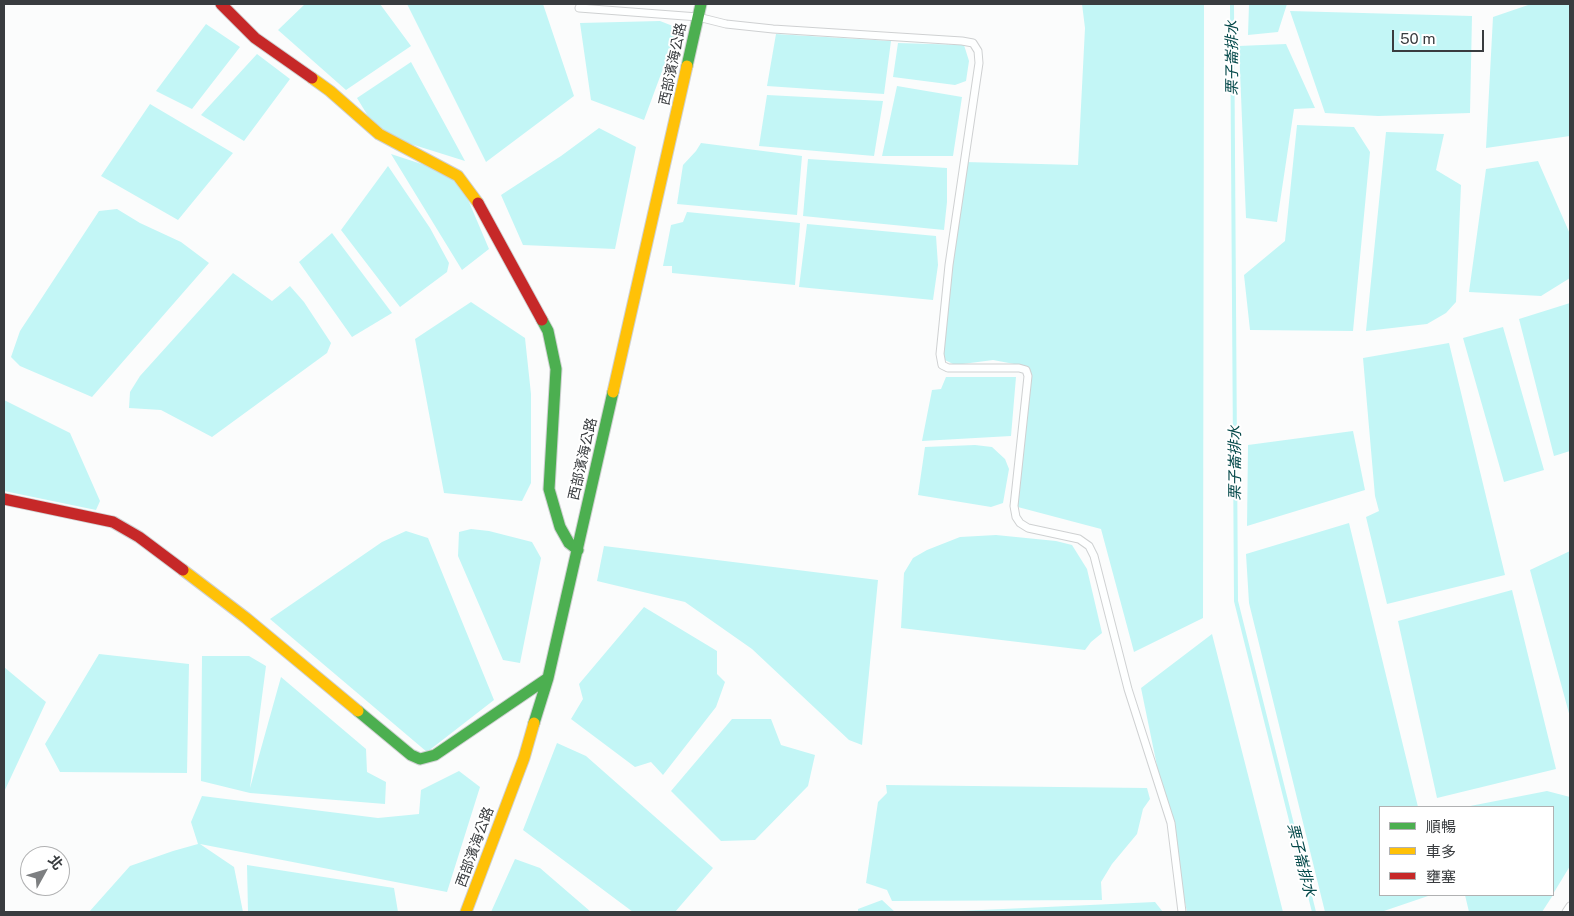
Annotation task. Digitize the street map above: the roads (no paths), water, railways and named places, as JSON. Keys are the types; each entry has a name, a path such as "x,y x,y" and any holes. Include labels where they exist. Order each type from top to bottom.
{"street":[{"path":"221,4 256,38 330,91 379,134 458,176 474,196 548,331 556,369 549,489 560,526 569,543 578,550"},
{"name":"西部濱海公路","path":"466,912 524,758 548,678 701,4"},
{"path":"4,499 114,522 139,537 246,618 411,755 420,760 434,755 548,678"}],"lane":[{"path":"579,8 698,17 726,24 773,29 973,43 978,51 979,63 949,265 940,354 942,365 948,368 1019,368 1026,370 1028,376 1014,506 1016,517 1020,523 1028,528 1079,539 1088,546 1094,556 1128,689 1172,823 1182,912"},
{"path":"1566,912 1570,906"}],"water":[{"path":"305,4 380,4 411,46 346,90 278,30"},
{"path":"407,4 543,4 574,96 486,162"},
{"path":"1082,4 1204,4 1203,618 1134,652 1101,529 1014,506 1025,366 993,360 955,365 945,360 939,346 965,162 1078,165 1085,28"},
{"path":"1249,4 1287,4 1278,32 1248,35"},
{"path":"1531,4 1570,5 1570,136 1486,148 1493,17"},
{"path":"1290,11 1472,16 1470,113 1378,116 1325,113"},
{"path":"660,21 678,28 644,120 591,100 580,23"},
{"path":"206,24 240,47 192,109 156,91"},
{"path":"776,34 891,41 884,94 767,86"},
{"path":"898,43 964,45 969,61 966,81 955,85 893,77"},
{"path":"1286,44 1315,108 1294,109 1277,222 1246,218 1239,46"},
{"path":"257,54 290,79 244,141 201,115"},
{"path":"411,62 465,161 379,134 357,98"},
{"path":"897,86 962,97 953,156 882,156"},
{"path":"767,95 883,101 874,156 759,146"},
{"path":"150,104 233,153 178,220 101,176"},
{"path":"1297,125 1354,127 1370,152 1353,331 1250,330 1244,275 1285,241"},
{"path":"599,128 636,147 615,249 523,245 501,195 561,156"},
{"path":"1386,132 1444,134 1436,170 1461,185 1456,302 1446,313 1427,324 1366,331"},
{"path":"701,143 802,156 797,215 677,204 683,165"},
{"path":"391,154 458,176 489,249 462,270"},
{"path":"808,159 947,168 947,202 944,230 803,216"},
{"path":"1538,161 1570,234 1570,278 1541,296 1469,292 1486,169"},
{"path":"388,166 430,228 449,263 447,272 400,307 341,230"},
{"path":"117,209 140,223 181,242 209,263 92,397 20,366 11,357 20,331 99,211"},
{"path":"687,212 800,223 795,285 672,273 672,266 663,266 671,225 683,222"},
{"path":"807,224 936,236 938,265 933,300 799,287"},
{"path":"332,233 392,313 352,337 299,262"},
{"path":"233,273 272,301 290,286 304,302 331,343 327,353 212,437 161,410 129,408 130,392 140,376"},
{"path":"471,302 525,338 531,394 531,483 522,501 444,493 415,339"},
{"path":"1570,303 1570,451 1554,456 1519,319"},
{"path":"1503,327 1544,470 1504,482 1463,338"},
{"path":"1449,343 1505,575 1387,604 1366,517 1379,511 1375,496 1363,358"},
{"path":"946,377 1016,377 1011,436 922,441 932,390 941,389"},
{"path":"4,400 70,433 100,501 96,510 4,491"},
{"path":"1353,431 1365,490 1247,526 1248,445"},
{"path":"975,445 992,447 1005,459 1009,469 1003,503 991,507 918,495 925,447"},
{"path":"1349,523 1418,806 1379,806 1379,896 1428,896 1381,912 1325,912 1249,603 1246,554"},
{"path":"471,529 489,531 532,542 541,558 520,663 503,660 458,556 459,532"},
{"path":"406,531 428,538 494,700 427,752 270,619 382,542"},
{"path":"996,535 1056,541 1072,545 1087,569 1102,633 1085,650 901,628 904,573 913,558 927,550 960,537"},
{"path":"604,546 878,580 862,745 849,740 752,649 685,602 597,581"},
{"path":"1570,551 1570,717 1530,570"},
{"path":"1512,590 1556,769 1437,798 1398,621"},
{"path":"644,607 717,651 717,674 725,682 716,707 663,775 651,762 635,767 571,719 583,699 579,684"},
{"path":"1212,634 1283,912 1187,912 1141,688"},
{"path":"99,654 189,664 187,773 60,772 45,744"},
{"path":"202,656 249,656 266,666 250,788 281,677 366,749 367,772 386,782 385,804 250,793 201,781"},
{"path":"4,667 46,702 4,792"},
{"path":"732,719 771,719 781,745 815,755 808,786 755,840 721,841 671,791"},
{"path":"557,743 586,756 713,868 675,912 633,912 523,830"},
{"path":"459,771 480,787 447,892 200,844 234,867 243,912 89,912 130,866 198,844 191,822 202,796 378,818 419,814 421,790"},
{"path":"886,785 1147,788 1150,799 1143,809 1137,834 1112,864 1101,882 1102,900 892,901 887,890 866,883 878,802 887,793"},
{"path":"1547,791 1570,797 1570,866 1554,892 1554,806 1470,806"},
{"path":"515,859 540,868 591,912 491,912"},
{"path":"247,865 394,888 398,912 248,912"},
{"path":"1465,896 1552,896 1542,912 1469,912"},
{"path":"882,900 895,912 858,912 858,909"},
{"path":"1155,902 1163,912 938,912"}],"waterway":[{"name":"栗子崙排水","path":"1232,4 1236,601 1314,912"}]}
